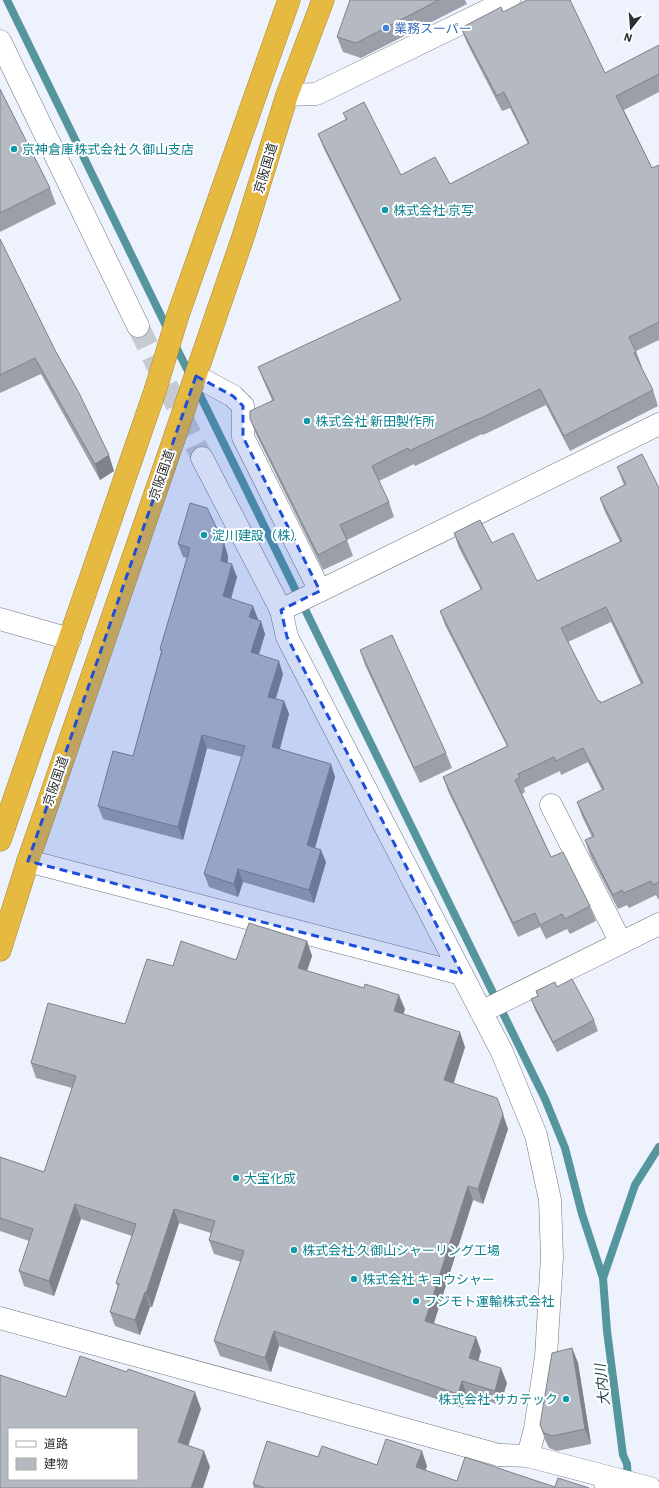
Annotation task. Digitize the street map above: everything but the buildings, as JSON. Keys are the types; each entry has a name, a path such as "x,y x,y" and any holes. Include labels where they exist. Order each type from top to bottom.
{"highway":[{"path":"0,840 70,639 154,391 178,315 289,0"},
{"name":"京阪国道","path":"0,950 28,861 244,234 287,95 322,0"}],"street":[{"path":"287,95 316,94 509,0"},
{"path":"0,40 138,326"},
{"path":"195,379 233,396 243,406 243,437 320,591"},
{"path":"281,610 659,424"},
{"path":"202,458 281,610 287,637 502,1052 536,1135 550,1200 552,1257 546,1357 535,1429 528,1456"},
{"path":"0,619 70,639"},
{"path":"551,805 621,943"},
{"path":"28,861 462,974"},
{"path":"482,1012 659,924"},
{"path":"0,1318 499,1455 528,1456 608,1481 650,1488"}],"highlighted area":[{"path":"196,376 233,396 243,406 243,437 320,591 281,610 287,637 462,974 28,861"}],"waterway":[{"path":"7,0 169,332"},
{"path":"174,343 191,377"},
{"name":"大内川","path":"196,387 545,1099 565,1148 582,1214 603,1278 607,1331 623,1455 627,1464 628,1481"},
{"path":"603,1278 635,1185 659,1147"}],"tunnel":[{"path":"138,326 202,458"}],"place":[{"name":"業務スーパー","path":"386,28"},
{"name":"京神倉庫株式会社 久御山支店","path":"14,149"},
{"name":"株式会社 京写","path":"385,210"},
{"name":"株式会社 新田製作所","path":"307,421"},
{"name":"淀川建設（株）","path":"204,535"},
{"name":"大宝化成","path":"236,1178"},
{"name":"株式会社 久御山シャーリング工場","path":"294,1250"},
{"name":"株式会社 キョウシャー","path":"354,1279"},
{"name":"フジモト運輸株式会社","path":"416,1301"},
{"name":"株式会社 サカテック","path":"566,1399"}]}
